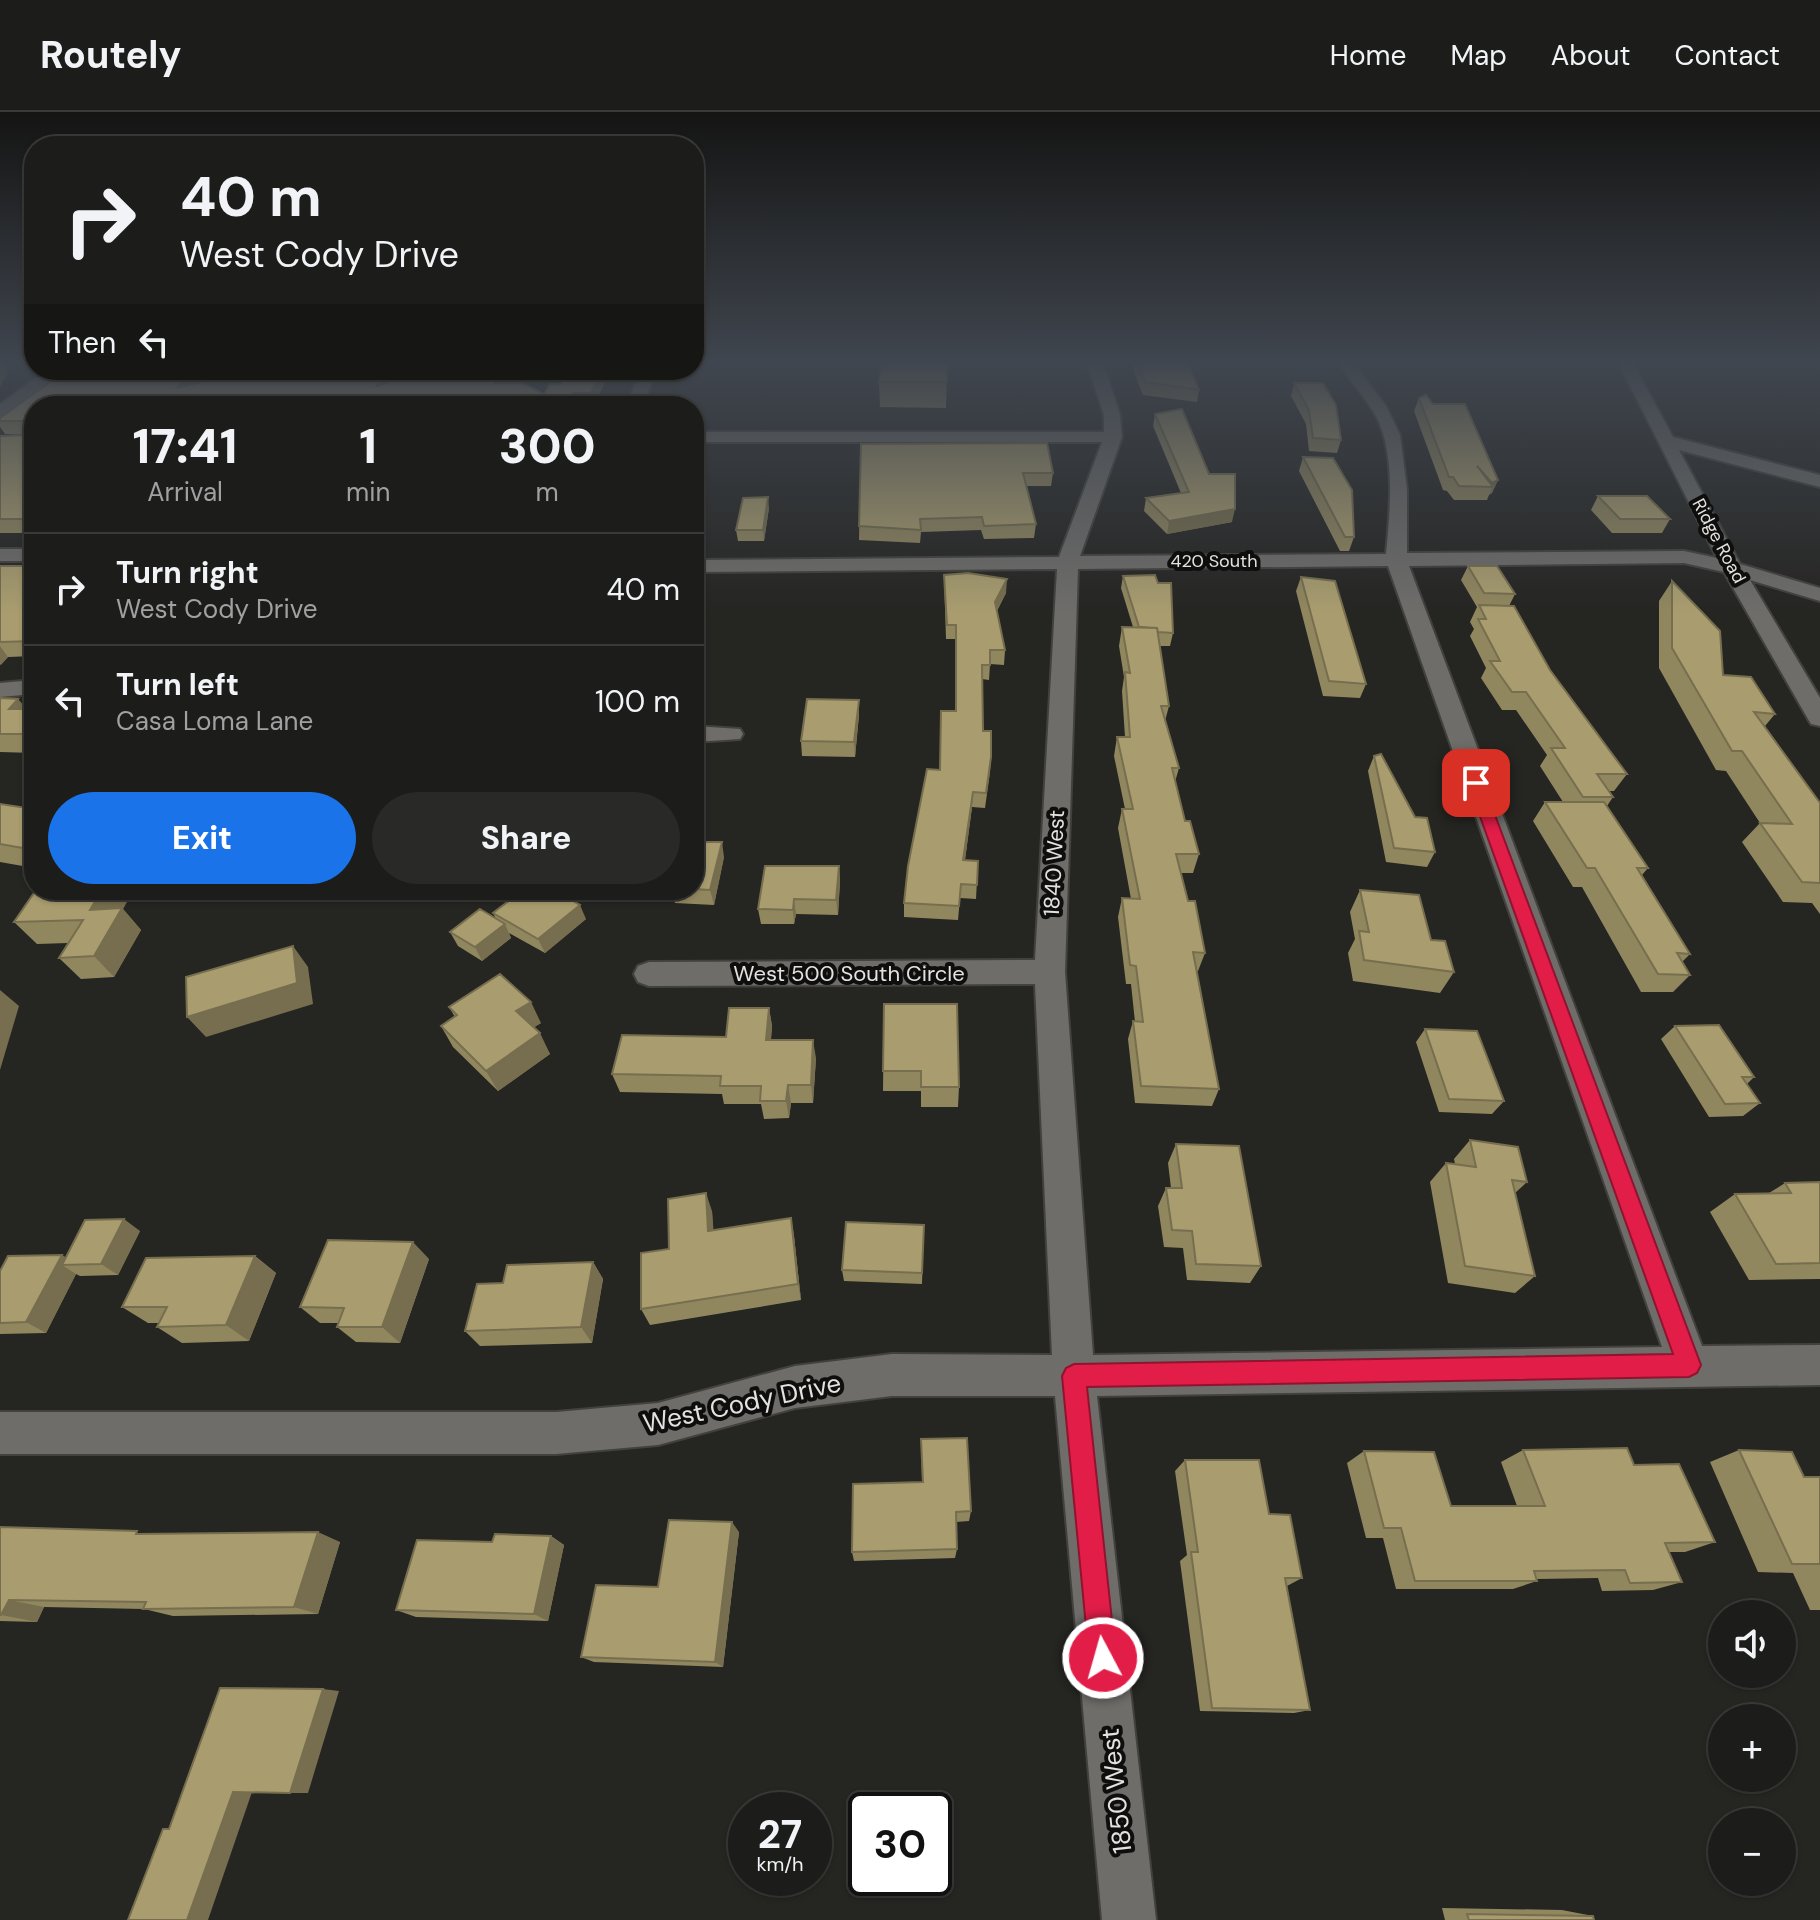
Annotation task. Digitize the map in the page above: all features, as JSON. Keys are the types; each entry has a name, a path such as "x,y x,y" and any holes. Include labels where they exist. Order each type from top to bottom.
{"street":[{"name":"1840 West","path":"1074,1376 1050,972 1068,561 1110,444"},
{"path":"1393,444 1398,539 1396,559 1689,1365"},
{"name":"Ridge Road","path":"1668,444 1732,568 1820,719"},
{"path":"1679,444 1820,481"},
{"path":"0,555 24,555"},
{"name":"420 South","path":"704,566 1684,557 1820,595"},
{"path":"0,690 24,688"},
{"path":"704,734 731,734"},
{"name":"West 500 South Circle","path":"649,974 1050,972"},
{"name":"West Cody Drive","path":"0,1433 556,1433 658,1424 795,1387 892,1375 1074,1376 1820,1365"},
{"name":"1850 West","path":"1074,1376 1129,1920"}],"building":[{"path":"0,444 24,444 24,519 0,519"},
{"path":"861,444 1047,444 1053,473 1023,473 1036,524 984,526 982,517 920,519 921,530 859,526"},
{"path":"1168,444 1197,444 1209,474 1235,474 1235,509 1169,521 1146,498 1189,492"},
{"path":"1437,444 1483,444 1498,480 1492,483 1477,466 1493,487 1459,486 1453,477 1449,477"},
{"path":"1303,457 1333,458 1352,490 1354,537 1345,537"},
{"path":"1598,496 1647,496 1670,519 1620,519"},
{"path":"768,497 763,530 736,530 743,498"},
{"path":"0,566 24,566 24,641 0,642"},
{"path":"1468,566 1497,566 1515,594 1484,593"},
{"path":"968,573 1007,579 995,602 1005,650 990,650 990,665 982,665 983,731 991,731 991,757 986,793 973,792 963,860 978,861 977,885 961,884 959,906 904,903 927,769 940,770 941,711 956,711 956,625 947,625 944,575"},
{"path":"1155,575 1158,583 1171,583 1173,633 1139,627 1123,576"},
{"path":"1301,577 1335,581 1366,684 1329,681"},
{"path":"1672,581 1720,631 1723,675 1751,677 1775,714 1754,712 1820,803 1820,883 1802,882 1760,823 1792,824 1742,751 1732,751 1672,648"},
{"path":"1479,605 1514,606 1550,670 1627,774 1597,774 1613,797 1583,797 1551,748 1565,748 1526,692 1512,692 1490,661 1500,661 1478,619 1486,619"},
{"path":"1122,627 1157,628 1169,706 1161,706 1179,768 1172,768 1185,821 1190,821 1199,854 1176,854 1188,901 1195,901 1205,953 1193,952 1219,1089 1141,1086 1133,1021 1143,1022 1136,966 1130,965 1122,898 1140,899 1122,809 1133,809 1117,737 1130,737 1125,672 1130,673"},
{"path":"0,698 18,699 9,709 24,709 24,734 0,734"},
{"path":"807,699 859,700 854,742 801,741"},
{"path":"1381,754 1415,817 1427,818 1435,852 1394,848 1374,756"},
{"path":"1545,802 1604,802 1648,868 1637,868 1690,954 1677,953 1690,975 1658,974 1595,868 1587,868"},
{"path":"0,804 24,808 24,848 0,844"},
{"path":"704,842 722,842 710,890 704,890"},
{"path":"765,866 839,866 836,900 794,899 793,910 758,909"},
{"path":"1360,890 1419,895 1431,940 1445,941 1454,972 1364,960 1359,931 1369,932"},
{"path":"29,900 96,900 90,910 122,908 94,956 59,958 83,920 14,922"},
{"path":"510,900 571,900 580,905 538,939 493,913"},
{"path":"480,909 505,924 475,947 450,932"},
{"path":"293,946 297,983 187,1017 186,977"},
{"path":"500,974 531,1002 516,1011 540,1033 486,1071 441,1026 457,1015 449,1007"},
{"path":"884,1004 957,1004 959,1087 921,1087 921,1071 883,1071"},
{"path":"729,1008 769,1008 766,1040 813,1040 811,1085 788,1085 786,1101 760,1101 761,1086 720,1086 721,1076 612,1074 622,1035 726,1037"},
{"path":"1719,1025 1754,1077 1742,1077 1760,1103 1725,1104 1675,1026"},
{"path":"1425,1029 1477,1031 1504,1101 1449,1099"},
{"path":"1470,1140 1518,1147 1527,1182 1512,1180 1535,1276 1465,1266 1446,1163 1476,1167"},
{"path":"1176,1144 1239,1146 1261,1266 1196,1264 1192,1231 1172,1230 1166,1188 1182,1188"},
{"path":"1820,1182 1820,1263 1776,1264 1735,1194 1791,1193 1785,1183"},
{"path":"706,1193 708,1231 791,1218 798,1284 641,1309 641,1253 669,1249 668,1199"},
{"path":"124,1219 101,1264 62,1265 85,1220"},
{"path":"846,1222 924,1225 922,1273 842,1270"},
{"path":"328,1240 413,1242 382,1327 337,1327 344,1308 300,1307"},
{"path":"62,1255 26,1322 0,1323 0,1271 8,1256"},
{"path":"255,1256 226,1325 157,1327 167,1307 122,1307 146,1258"},
{"path":"593,1262 581,1327 465,1331 477,1284 503,1283 507,1265"},
{"path":"967,1438 971,1511 956,1512 957,1549 852,1552 853,1484 923,1482 921,1439"},
{"path":"1627,1448 1634,1465 1679,1464 1715,1542 1665,1543 1682,1582 1630,1583 1625,1570 1534,1571 1537,1581 1415,1581 1401,1528 1384,1528 1364,1451 1434,1452 1451,1506 1545,1506 1523,1450"},
{"path":"1739,1450 1792,1452 1804,1477 1820,1477 1820,1564 1792,1564"},
{"path":"1185,1460 1259,1460 1269,1514 1290,1515 1302,1578 1285,1578 1310,1710 1212,1708 1191,1552 1198,1552"},
{"path":"669,1520 732,1522 715,1662 581,1657 596,1585 658,1587"},
{"path":"0,1527 137,1531 136,1534 318,1532 294,1607 143,1609 146,1602 9,1600 0,1615"},
{"path":"495,1534 551,1536 534,1614 396,1610 417,1540 492,1542"},
{"path":"220,1688 323,1689 290,1793 233,1792 187,1920 128,1920 163,1829 169,1829"},
{"path":"1467,1914 1593,1916 1594,1920 1469,1920"}],"route":[{"path":"1103,1658 1074,1376 1689,1365 1476,783"}]}
